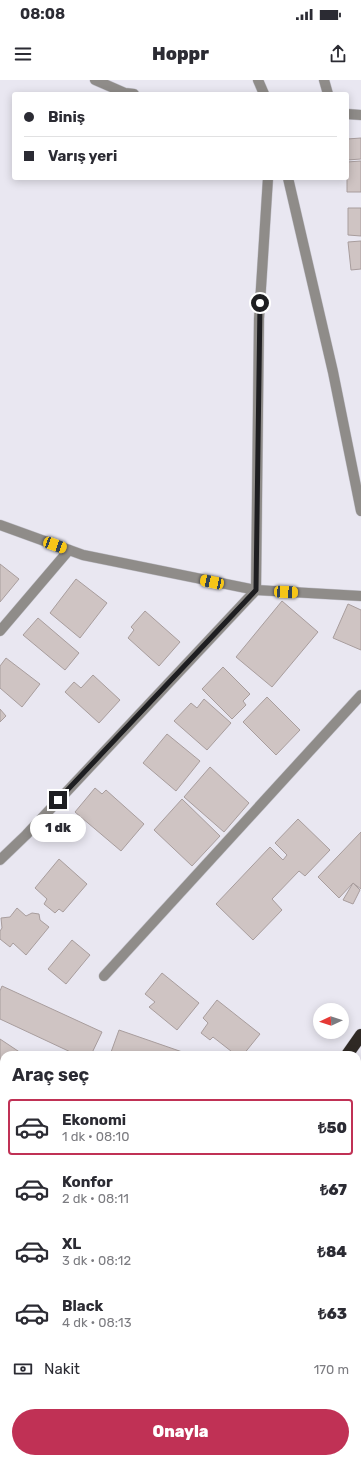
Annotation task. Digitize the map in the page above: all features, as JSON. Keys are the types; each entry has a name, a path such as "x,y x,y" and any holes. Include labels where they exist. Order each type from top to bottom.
{"highway":[{"path":"350,1051 361,1035"}],"street":[{"path":"96,80 123,92"},
{"path":"258,80 263,92"},
{"path":"324,80 327,92"},
{"path":"349,114 361,115"},
{"path":"0,860 26,835 256,590 259,319 268,180"},
{"path":"288,180 333,372 361,511"},
{"path":"0,525 83,555 256,590 361,596"},
{"path":"0,631 69,550"},
{"path":"104,976 361,695"}],"building":[{"path":"361,138 361,159 349,160 349,139"},
{"path":"361,161 361,192 347,192 347,180 349,180 349,162"},
{"path":"348,208 361,208 361,236 348,235"},
{"path":"361,241 361,269 351,270 348,242"},
{"path":"0,564 19,579 0,602"},
{"path":"76,579 107,603 80,638 50,613"},
{"path":"282,601 318,632 272,687 236,657"},
{"path":"348,604 361,610 361,650 333,638"},
{"path":"145,611 180,642 159,666 128,638 134,630 131,627"},
{"path":"38,618 79,653 65,670 23,635"},
{"path":"6,658 40,684 22,707 0,688 0,666"},
{"path":"223,667 250,694 243,701 246,705 232,719 202,689"},
{"path":"93,675 120,700 99,723 65,692 74,682 81,688"},
{"path":"267,697 300,730 276,755 243,722"},
{"path":"204,699 231,723 207,750 174,721 191,703 197,708"},
{"path":"0,709 6,716 0,722"},
{"path":"167,734 200,761 176,791 143,763"},
{"path":"210,767 249,803 224,832 184,797"},
{"path":"95,788 102,794 106,790 144,824 121,851 75,812"},
{"path":"182,799 220,836 192,866 154,830"},
{"path":"298,819 330,850 305,876 299,871 272,899 282,910 253,940 216,904 270,847 283,860 287,855 275,843"},
{"path":"361,832 361,889 353,883 339,898 318,877"},
{"path":"59,859 87,884 63,912 59,909 55,913 44,904 47,899 35,888"},
{"path":"353,883 360,890 353,904 343,900"},
{"path":"17,908 26,916 32,913 39,914 40,920 49,927 26,955 13,943 10,947 0,939 0,931 2,928 1,918 10,917"},
{"path":"72,940 90,955 66,984 48,969"},
{"path":"162,973 199,1003 177,1030 149,1007 155,1002 145,994"},
{"path":"2,986 102,1032 93,1051 68,1051 0,1019 0,991"},
{"path":"217,1000 260,1034 246,1051 231,1051 213,1037 210,1040 201,1033 208,1023 203,1018"},
{"path":"119,1030 179,1051 111,1051"},
{"path":"0,1039 18,1051 0,1051"}],"route":[{"path":"58,800 256,590 260,303"}]}
